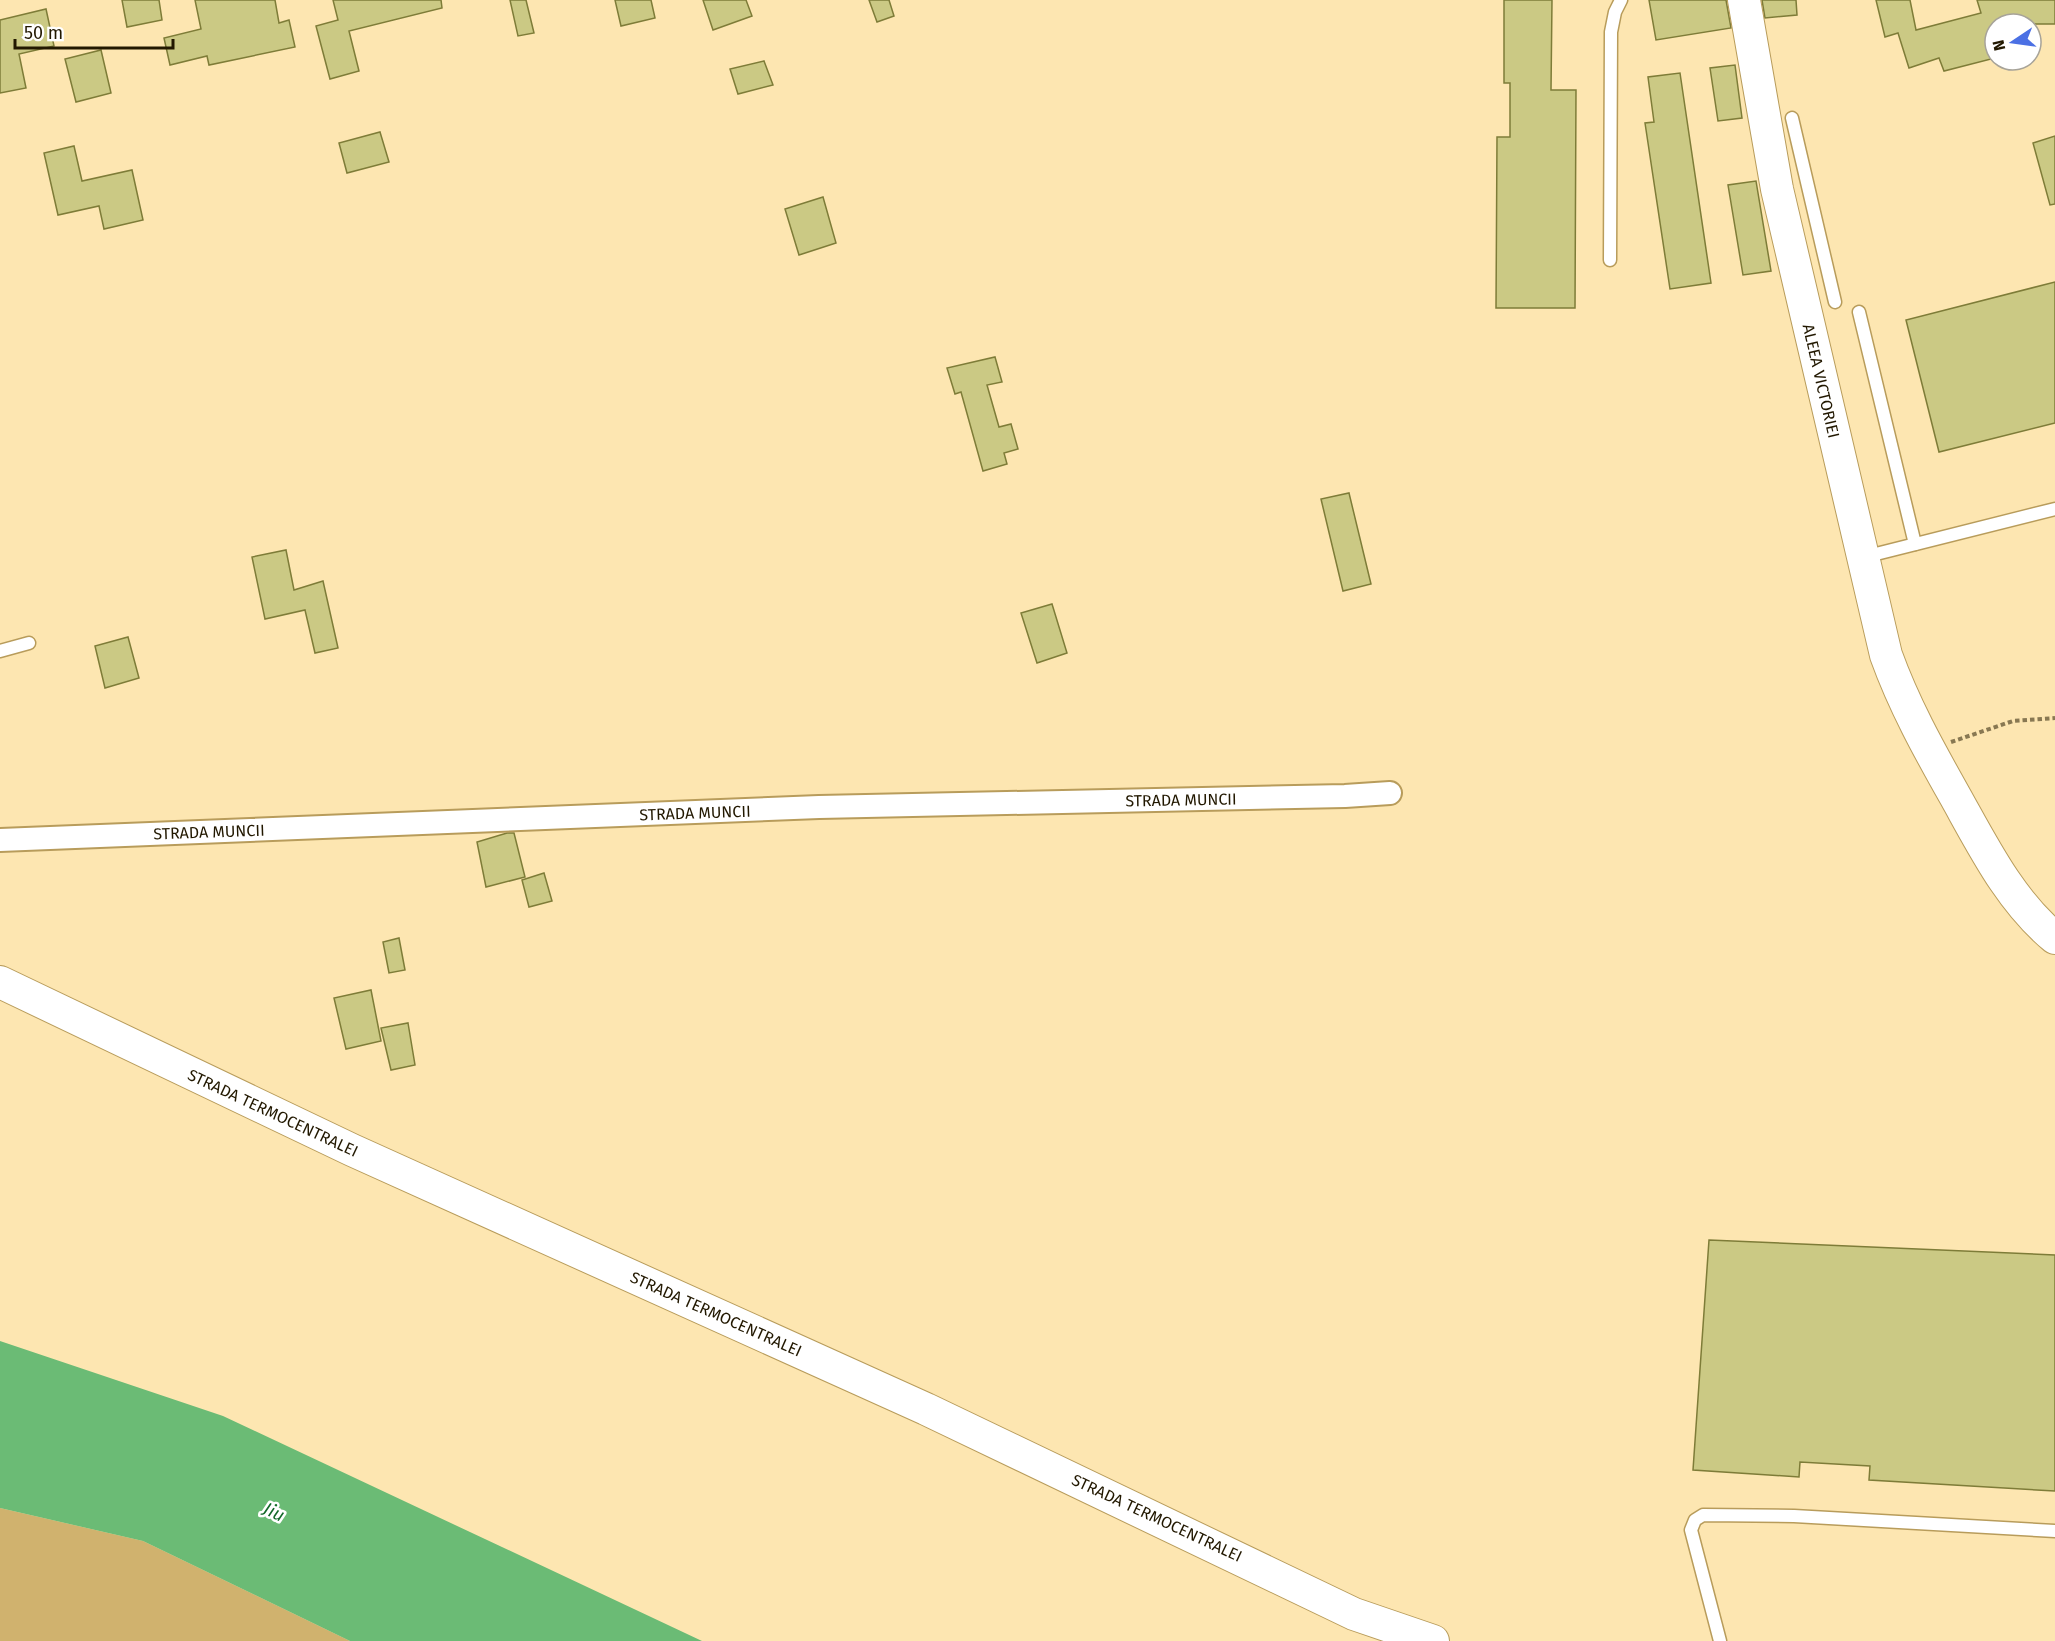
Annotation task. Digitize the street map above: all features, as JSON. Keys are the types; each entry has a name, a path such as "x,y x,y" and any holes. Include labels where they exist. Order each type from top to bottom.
{"street":[{"name":"ALEEA VICTORIEI","path":"1744,0 1777,189 1862,558 1886,655 1907,710 1930,752"},
{"path":"1930,752 1999,872 2027,911 2055,938"},
{"name":"STRADA MUNCII","path":"0,840 819,807 1345,796 1390,792"},
{"name":"STRADA TERMOCENTRALEI","path":"0,982 352,1150 937,1414 1354,1614 1433,1641"}],"lane":[{"path":"1610,260 1611,43 1614,12 1621,0"},
{"path":"1792,118 1835,302"},
{"path":"1859,312 1915,544"},
{"path":"1862,558 2055,509"},
{"path":"0,651 29,643"},
{"path":"1720,1641 1691,1530 1695,1520 1703,1515 1794,1516 2055,1531"}],"path":[{"path":"1930,752 1963,736 2013,721 2055,718"}],"shaded area":[{"path":"0,1508 143,1541 350,1641 0,1641"}],"water":[{"name":"Jiu","path":"0,1341 223,1416 702,1641 350,1641 143,1541 0,1508"}],"building":[{"path":"122,0 159,0 162,20 127,27"},
{"path":"195,0 275,0 279,23 289,20 295,47 209,65 207,56 170,65 164,38 201,29"},
{"path":"333,0 441,0 442,8 349,31 359,71 330,79 316,26 338,20"},
{"path":"510,0 526,0 534,33 518,36"},
{"path":"615,0 651,0 655,18 621,26"},
{"path":"703,0 746,0 752,16 713,30"},
{"path":"869,0 889,0 894,16 877,22"},
{"path":"1504,0 1552,0 1551,90 1576,90 1575,308 1496,308 1497,137 1510,137 1510,83 1504,83"},
{"path":"1649,0 1726,0 1731,28 1656,40"},
{"path":"1762,0 1796,0 1797,15 1765,18"},
{"path":"1876,0 1910,0 1916,30 1981,13 1977,0 2055,0 2055,24 2043,24 2043,12 1983,12 1983,61 1944,71 1939,58 1909,68 1898,33 1885,37"},
{"path":"46,9 54,46 19,54 26,88 0,93 0,20"},
{"path":"101,50 111,93 76,102 65,59"},
{"path":"764,61 773,85 738,94 730,69"},
{"path":"1735,65 1742,118 1718,121 1710,68"},
{"path":"1680,73 1711,283 1670,289 1645,123 1654,122 1648,77"},
{"path":"380,132 389,162 347,173 339,143"},
{"path":"2055,136 2055,204 2050,205 2033,143"},
{"path":"74,146 82,181 132,170 143,220 104,229 99,206 58,215 44,153"},
{"path":"1756,181 1771,271 1743,275 1728,185"},
{"path":"823,197 836,243 799,255 785,209"},
{"path":"2055,282 2055,423 1939,452 1906,320"},
{"path":"995,357 1002,382 987,385 999,427 1011,424 1018,449 1004,453 1007,464 983,471 961,392 955,394 947,368"},
{"path":"1349,493 1371,584 1343,591 1321,499"},
{"path":"286,550 294,590 323,581 338,648 315,653 305,610 265,619 252,557"},
{"path":"1052,604 1067,653 1037,663 1021,613"},
{"path":"128,637 139,678 105,688 95,646"},
{"path":"514,833 525,877 486,887 477,842"},
{"path":"544,873 552,901 529,907 522,880"},
{"path":"399,938 405,970 389,973 383,942"},
{"path":"371,990 381,1041 346,1049 334,998"},
{"path":"408,1023 415,1065 391,1070 381,1028"},
{"path":"1709,1240 2055,1255 2055,1491 1869,1480 1870,1466 1800,1462 1799,1477 1693,1470"}]}
